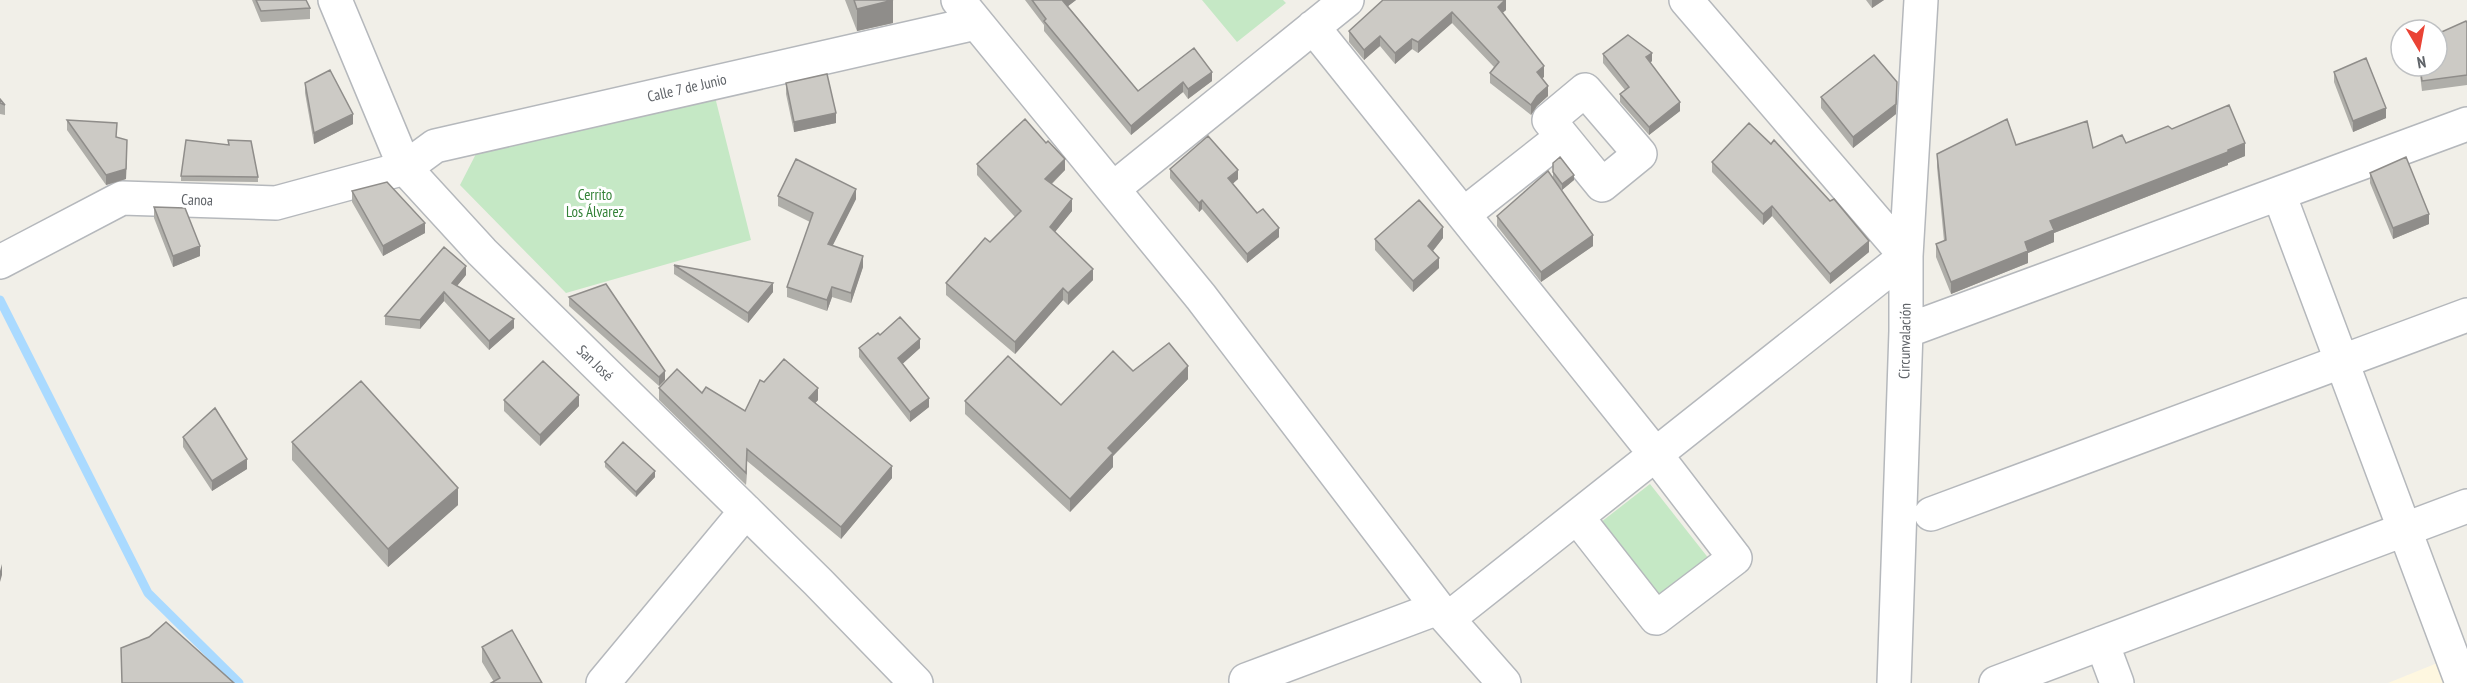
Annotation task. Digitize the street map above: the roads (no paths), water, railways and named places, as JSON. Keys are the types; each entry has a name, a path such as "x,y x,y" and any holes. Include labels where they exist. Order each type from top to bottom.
{"street":[{"name":"San José","path":"335,0 405,168 482,252 746,511 916,683"},
{"path":"1114,188 1347,0"},
{"path":"1247,683 1246,680 1443,613 1577,517 1906,256 1686,0"},
{"name":"Circunvalación","path":"1894,683 1906,331 1906,256 1921,0"},
{"name":"Calle 7 de Junio","path":"405,168 435,146 967,11"},
{"path":"967,11 1114,188 1201,297 1443,613 1504,683"},
{"path":"1313,27 1656,455 1735,558 1656,618 1577,517"},
{"path":"1906,331 2467,124"},
{"path":"1464,214 1562,137"},
{"name":"Canoa","path":"7,259 122,198 276,203 405,168"},
{"path":"2279,195 2462,683"},
{"path":"1931,514 2467,315"},
{"path":"1996,683 2467,506"},
{"path":"603,683 746,511"},
{"path":"2102,643 2117,683"}],"waterway":[{"path":"0,300 148,593 239,683"}],"park label":[{"name":"Cerrito Los Álvarez","path":"595,204"}]}
